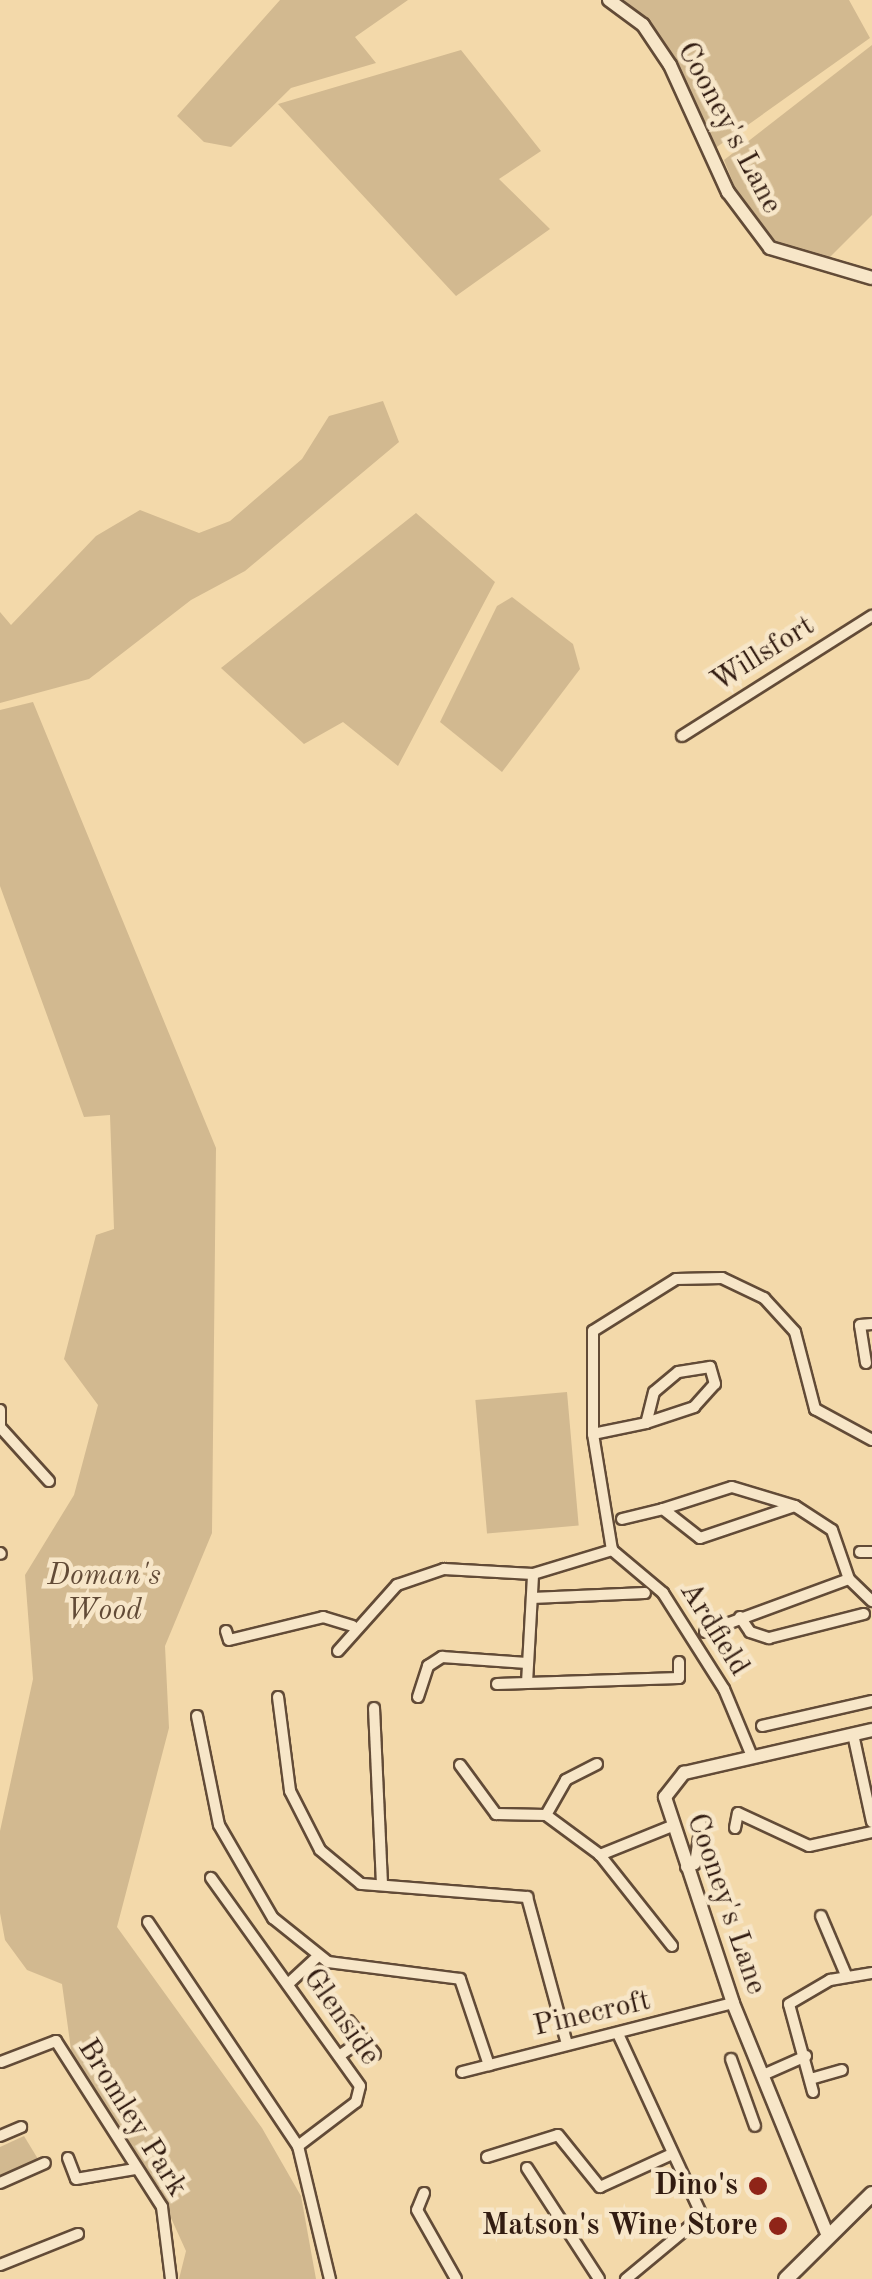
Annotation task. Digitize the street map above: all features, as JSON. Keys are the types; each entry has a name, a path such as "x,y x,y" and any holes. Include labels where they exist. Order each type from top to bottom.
{"main road":[{"path":"794,2276 872,2194"}],"street":[{"name":"Cooney's Lane","path":"609,0 642,25 670,65 728,192 761,239 795,263 872,278"},
{"name":"Willsfort","path":"682,736 872,616"},
{"path":"338,1651 352,1626 378,1596 419,1576 534,1574 612,1550 594,1434 592,1331 672,1282 704,1275 752,1290 784,1315 815,1409 872,1440"},
{"path":"866,1363 860,1325 872,1324"},
{"path":"594,1434 646,1424 710,1396 710,1367 678,1372 654,1392 646,1424"},
{"path":"0,1410 0,1427 49,1481"},
{"path":"622,1519 732,1487 795,1506 832,1530 849,1579 872,1601"},
{"path":"663,1510 700,1538 795,1506"},
{"name":"Ardfield","path":"612,1550 663,1592 724,1689 751,1754"},
{"path":"528,1684 534,1574"},
{"path":"705,1632 849,1579"},
{"path":"532,1598 644,1593"},
{"path":"740,1617 750,1632 769,1638 864,1614"},
{"path":"226,1631 229,1640 323,1617 352,1626"},
{"path":"418,1697 428,1666 442,1657 527,1663"},
{"path":"497,1684 680,1678 679,1662"},
{"path":"278,1697 300,1819 340,1870 382,1885 527,1897 567,2044"},
{"path":"762,1726 872,1701"},
{"path":"374,1708 382,1885"},
{"path":"197,1716 210,1800 237,1864 273,1918 318,1956 460,1980 489,2065"},
{"name":"Cooney's Lane","path":"828,2236 733,2003 672,1826 669,1783 751,1754 872,1730"},
{"path":"853,1734 872,1822"},
{"path":"546,1815 566,1780 597,1764"},
{"path":"460,1765 496,1814 546,1815 600,1855 672,1946"},
{"path":"735,1828 738,1814 810,1846 872,1832"},
{"path":"686,1867 695,1864 700,1824"},
{"path":"600,1855 672,1826"},
{"name":"Glenside","path":"211,1878 339,2056 362,2095 298,2146"},
{"path":"822,1916 846,1975"},
{"path":"148,1922 298,2146 330,2279"},
{"path":"288,1984 318,1956"},
{"path":"813,2092 814,2078 788,2004 846,1975 871,1977"},
{"name":"Pinecroft","path":"462,2072 567,2044 619,2036 733,2003"},
{"path":"349,2021 375,2054"},
{"path":"619,2036 702,2216 626,2279"},
{"path":"339,2056 363,2039"},
{"name":"Bromley Park","path":"1,2062 56,2042 170,2230 171,2279"},
{"path":"764,2076 806,2056"},
{"path":"731,2059 756,2126"},
{"path":"814,2078 842,2070"},
{"path":"751,2113 775,2104"},
{"path":"0,2136 20,2127"},
{"path":"486,2157 558,2135 600,2188 672,2154"},
{"path":"68,2158 76,2179 135,2170"},
{"path":"0,2182 45,2163"},
{"path":"527,2168 600,2279"},
{"path":"424,2193 417,2210 456,2279"},
{"path":"0,2265 78,2234"}],"green space":[{"path":"280,0 408,0 355,37 376,63 291,88 231,147 204,142 177,116"},
{"path":"624,0 849,0 870,38 714,149 672,58"},
{"path":"872,45 872,215 826,261 787,253 742,205 724,160"},
{"path":"461,50 541,151 499,179 550,229 456,296 278,104"},
{"path":"383,401 399,442 245,571 191,600 89,679 0,703 0,612 11,625 96,536 140,510 199,533 230,521 302,459 329,416"},
{"path":"416,513 495,582 398,766 343,722 304,744 221,668"},
{"path":"512,597 573,644 580,669 502,772 440,722 497,606"},
{"name":"Doman's Wood","path":"33,702 216,1148 212,1533 165,1646 169,1728 117,1927 262,2128 301,2196 316,2279 179,2279 186,2251 156,2185 72,2057 62,1984 27,1970 5,1940 0,1913 0,1831 33,1679 25,1575 74,1495 98,1405 64,1359 96,1235 114,1229 110,1115 84,1117 0,886 0,710"},
{"path":"567,1392 579,1525 487,1534 475,1400"},
{"path":"24,2136 38,2159 0,2177 0,2147"}],"place":[{"name":"Dino's","path":"758,2186"},
{"name":"Matson's Wine Store","path":"778,2226"}]}
